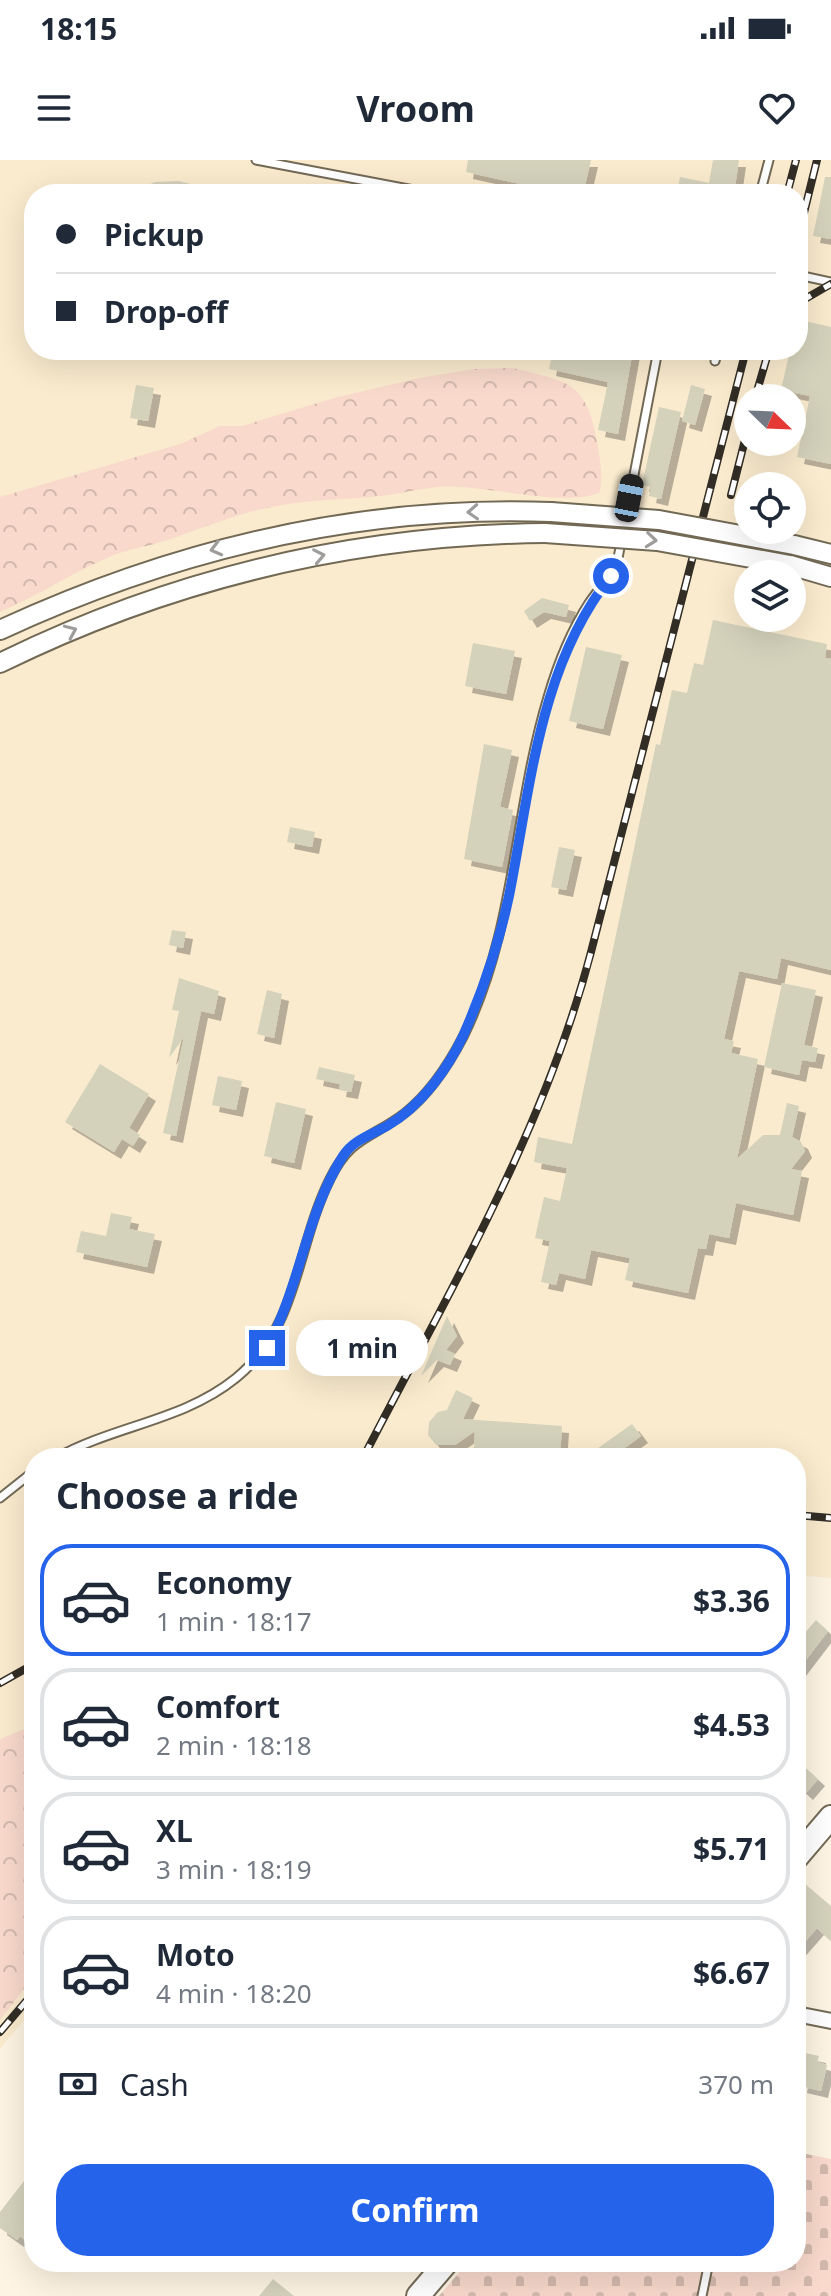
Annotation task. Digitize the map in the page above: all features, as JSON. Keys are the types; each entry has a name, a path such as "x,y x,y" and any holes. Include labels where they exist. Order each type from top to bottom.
{"main road":[{"path":"0,630 98,588 213,549 371,519 506,510 659,520 831,554"},
{"path":"0,663 91,622 225,576 369,546 545,533 657,541 790,565 831,577"},
{"path":"806,1846 831,1817"},
{"path":"425,2292 440,2272"}],"street":[{"path":"806,2016 831,2021"}],"lane":[{"path":"256,160 382,184"},
{"path":"763,184 769,160"},
{"path":"808,277 831,282"},
{"path":"76,1448 101,1435 175,1414 203,1402 238,1376 267,1348 286,1312 329,1181 345,1152 367,1134 385,1127 408,1111 435,1083 463,1037 487,977 508,899 548,697 588,604 611,576 618,558 656,360"},
{"path":"0,1498 24,1479"},
{"path":"702,2296 707,2272"}],"shaded area":[{"path":"0,160 831,160 831,1578 806,1576 806,1448 24,1448 24,2021 0,2049"}],"green space":[{"path":"512,368 560,381 580,395 593,422 601,473 600,492 586,497 567,498 438,487 272,507 114,555 0,612 0,497 180,444 220,426 242,426 334,398 419,378 474,369"},
{"path":"24,1729 24,1989 0,2020 0,1739"},
{"path":"806,2154 831,2159 831,2296 439,2296 459,2272 806,2272"}],"building":[{"path":"468,160 591,160 585,184 521,184 466,172"},
{"path":"713,160 739,160 735,184 679,184 680,177 709,183"},
{"path":"825,177 831,177 831,239 813,236"},
{"path":"179,181 190,184 150,184"},
{"path":"808,322 831,327 831,464 797,457 806,456 806,415 810,396 806,395 806,384 782,384 788,360 808,360"},
{"path":"551,360 631,360 618,434 598,430 608,382 549,369"},
{"path":"136,385 154,388 148,421 130,418"},
{"path":"691,385 705,389 695,425 682,421"},
{"path":"659,407 681,412 661,499 649,496 651,487 642,485"},
{"path":"542,598 569,605 566,617 544,612 530,621 524,611"},
{"path":"713,620 734,624 734,632 770,632 827,644 825,658 831,659 831,970 781,958 777,979 739,971 724,1039 734,1041 731,1053 758,1059 737,1159 763,1135 780,1135 787,1103 799,1106 792,1137 801,1142 805,1151 791,1169 802,1171 793,1215 736,1203 729,1238 709,1234 706,1249 698,1248 688,1293 625,1280 630,1258 591,1250 585,1279 559,1273 556,1285 541,1282 550,1241 535,1238 544,1197 560,1201 567,1168 534,1162 538,1137 572,1144 656,744 660,745 672,690 687,693 694,663 703,665"},
{"path":"473,643 515,651 506,694 465,686"},
{"path":"586,647 622,655 603,729 569,721"},
{"path":"484,744 512,750 500,807 513,810 502,867 464,859"},
{"path":"290,827 315,832 312,847 287,842"},
{"path":"559,847 575,850 566,890 551,887"},
{"path":"172,930 186,932 183,948 169,945"},
{"path":"179,978 219,991 214,1014 201,1011 176,1136 163,1133 184,1037 169,1058 179,1011 172,1010"},
{"path":"782,983 816,990 804,1045 818,1048 815,1062 802,1060 799,1075 764,1067"},
{"path":"267,990 282,994 274,1038 257,1034"},
{"path":"100,1064 149,1094 129,1128 140,1135 133,1146 122,1139 114,1152 65,1122"},
{"path":"319,1067 355,1075 351,1092 339,1090 340,1084 316,1079"},
{"path":"218,1076 242,1081 236,1110 212,1105"},
{"path":"276,1102 306,1109 294,1163 264,1156"},
{"path":"111,1213 132,1217 129,1229 155,1234 147,1267 76,1252 81,1231 106,1236"},
{"path":"447,1316 457,1336 446,1350 455,1354 450,1365 437,1360 421,1376"},
{"path":"456,1390 473,1398 463,1419 562,1426 561,1448 474,1448 475,1431 455,1445 436,1445 428,1435 429,1422 438,1412 447,1410"},
{"path":"632,1424 641,1436 625,1448 598,1448"},
{"path":"816,1620 828,1631 806,1660 806,1632"},
{"path":"806,1768 818,1779 806,1793"},
{"path":"806,1885 831,1906 831,1941 817,1928 806,1941"},
{"path":"806,2053 819,2056 817,2062 827,2065 821,2091 806,2087"},
{"path":"24,2181 24,2239 20,2236 17,2240 0,2228 0,2212"},
{"path":"273,2279 294,2296 259,2296"}],"railway":[{"path":"790,184 796,160"},
{"path":"808,196 817,160"},
{"path":"808,297 831,284"},
{"path":"368,1448 521,1148 571,1019 743,360"},
{"path":"759,384 766,360"},
{"path":"731,495 741,456"},
{"path":"806,1516 831,1518"},
{"path":"0,1683 24,1670"},
{"path":"0,2032 24,2004"}],"route":[{"path":"267,1348 286,1312 329,1181 345,1152 367,1134 385,1127 408,1111 435,1083 463,1037 487,977 508,899 548,697 588,604 611,576"}]}
